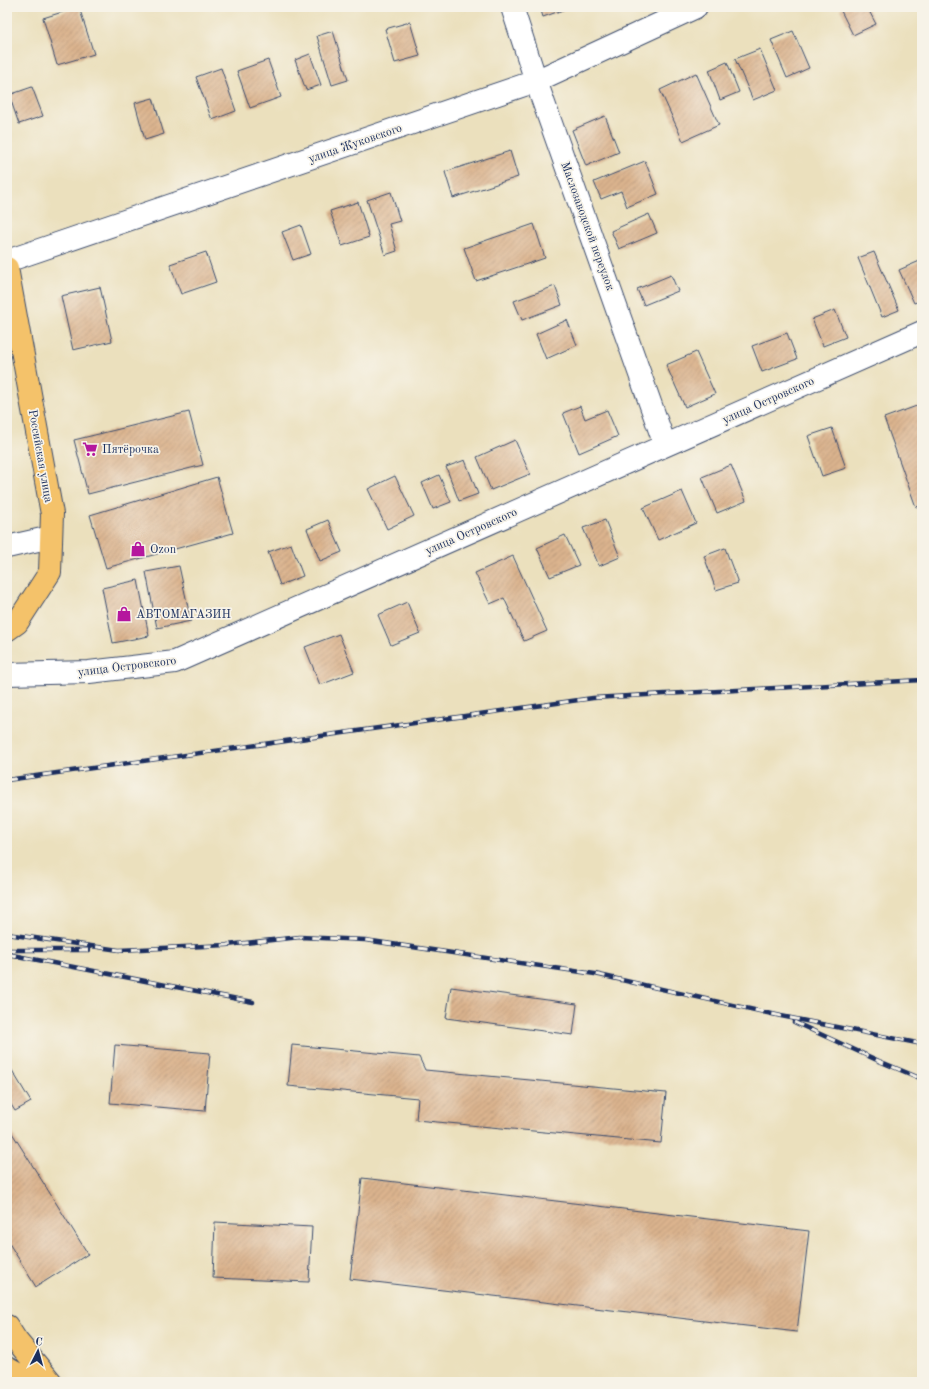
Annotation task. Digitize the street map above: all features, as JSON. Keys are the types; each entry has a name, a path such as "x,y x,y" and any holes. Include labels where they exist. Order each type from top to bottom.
{"main road":[{"name":"Российская улица","path":"7,268 52,514 50,572 17,623 7,630"},
{"path":"7,1326 16,1340 51,1382"},
{"path":"7,1368 32,1382"}],"street":[{"name":"Маслозаводской переулок","path":"512,7 536,81 665,445"},
{"name":"улица Жуковского","path":"7,261 536,81 696,7"},
{"name":"улица Островского","path":"7,674 90,672 175,662 922,332"},
{"path":"7,547 51,537"},
{"path":"7,1374 10,1382"}],"building":[{"path":"79,7 94,54 57,65 43,18"},
{"path":"540,7 571,7 543,17"},
{"path":"844,7 867,7 876,24 853,35 840,9"},
{"path":"410,22 420,56 395,63 385,29"},
{"path":"333,31 348,80 332,85 317,36"},
{"path":"793,31 809,68 787,78 771,40"},
{"path":"760,49 777,90 753,100 735,59"},
{"path":"310,54 321,85 306,90 295,60"},
{"path":"268,60 281,97 250,108 237,71"},
{"path":"727,62 739,92 720,100 709,70"},
{"path":"221,68 236,111 212,120 196,77"},
{"path":"696,73 719,125 683,141 660,90"},
{"path":"32,87 43,116 19,124 9,95"},
{"path":"153,98 164,134 145,140 135,103"},
{"path":"605,116 619,152 586,166 572,130"},
{"path":"510,151 518,177 453,198 445,172"},
{"path":"645,161 658,194 627,207 621,191 601,199 594,182"},
{"path":"391,192 400,221 389,224 397,251 385,255 367,200"},
{"path":"358,202 369,237 342,246 330,211"},
{"path":"649,214 657,233 619,249 611,231"},
{"path":"534,224 545,258 476,281 464,248"},
{"path":"301,225 311,254 293,260 282,232"},
{"path":"206,252 216,282 181,294 170,264"},
{"path":"874,252 899,310 882,317 858,258"},
{"path":"922,260 922,300 914,303 899,270"},
{"path":"671,275 678,291 644,305 637,289"},
{"path":"555,286 562,305 522,320 514,301"},
{"path":"100,287 112,341 73,350 61,296"},
{"path":"835,310 846,337 823,346 812,319"},
{"path":"567,320 577,345 546,359 536,334"},
{"path":"787,333 797,359 762,372 752,346"},
{"path":"696,352 715,394 685,407 666,365"},
{"path":"922,404 922,505 916,507 884,418"},
{"path":"580,406 585,419 607,410 618,436 579,453 563,413"},
{"path":"189,412 203,465 88,494 74,440"},
{"path":"832,428 846,468 822,476 808,436"},
{"path":"515,440 530,474 491,490 477,457"},
{"path":"465,460 478,494 459,501 446,467"},
{"path":"731,465 746,501 717,513 702,477"},
{"path":"439,475 451,502 433,509 422,483"},
{"path":"395,476 414,516 387,529 368,489"},
{"path":"217,477 233,533 106,568 90,515"},
{"path":"682,491 696,523 658,540 643,508"},
{"path":"328,520 342,552 320,561 307,529"},
{"path":"605,520 620,557 599,566 583,528"},
{"path":"565,535 579,565 550,577 537,548"},
{"path":"291,544 303,576 280,585 268,552"},
{"path":"725,548 738,583 716,590 704,556"},
{"path":"513,556 547,631 524,641 504,598 490,604 475,573"},
{"path":"179,566 191,621 157,628 146,572"},
{"path":"138,580 149,636 113,643 102,588"},
{"path":"407,602 420,633 391,645 378,615"},
{"path":"339,634 354,672 320,685 305,647"},
{"path":"451,987 577,1004 573,1035 446,1018"},
{"path":"115,1045 210,1053 205,1111 110,1103"},
{"path":"292,1045 419,1057 425,1070 666,1093 661,1143 416,1120 418,1098 288,1086"},
{"path":"7,1062 31,1102 15,1111 7,1098"},
{"path":"7,1125 88,1254 36,1287 7,1240"},
{"path":"362,1178 809,1231 797,1332 350,1279"},
{"path":"215,1222 312,1227 309,1282 213,1278"}],"railway":[{"path":"7,780 593,698 922,680"},
{"path":"7,934 119,950 227,945 300,937 365,940 595,974 781,1016 922,1044"},
{"path":"7,950 89,950"},
{"path":"7,954 253,1002"},
{"path":"794,1022 922,1079"}],"place":[{"name":"Пятёрочка","path":"90,449"},
{"name":"Ozon","path":"138,549"},
{"name":"АВТОМАГАЗИН","path":"124,614"}]}
